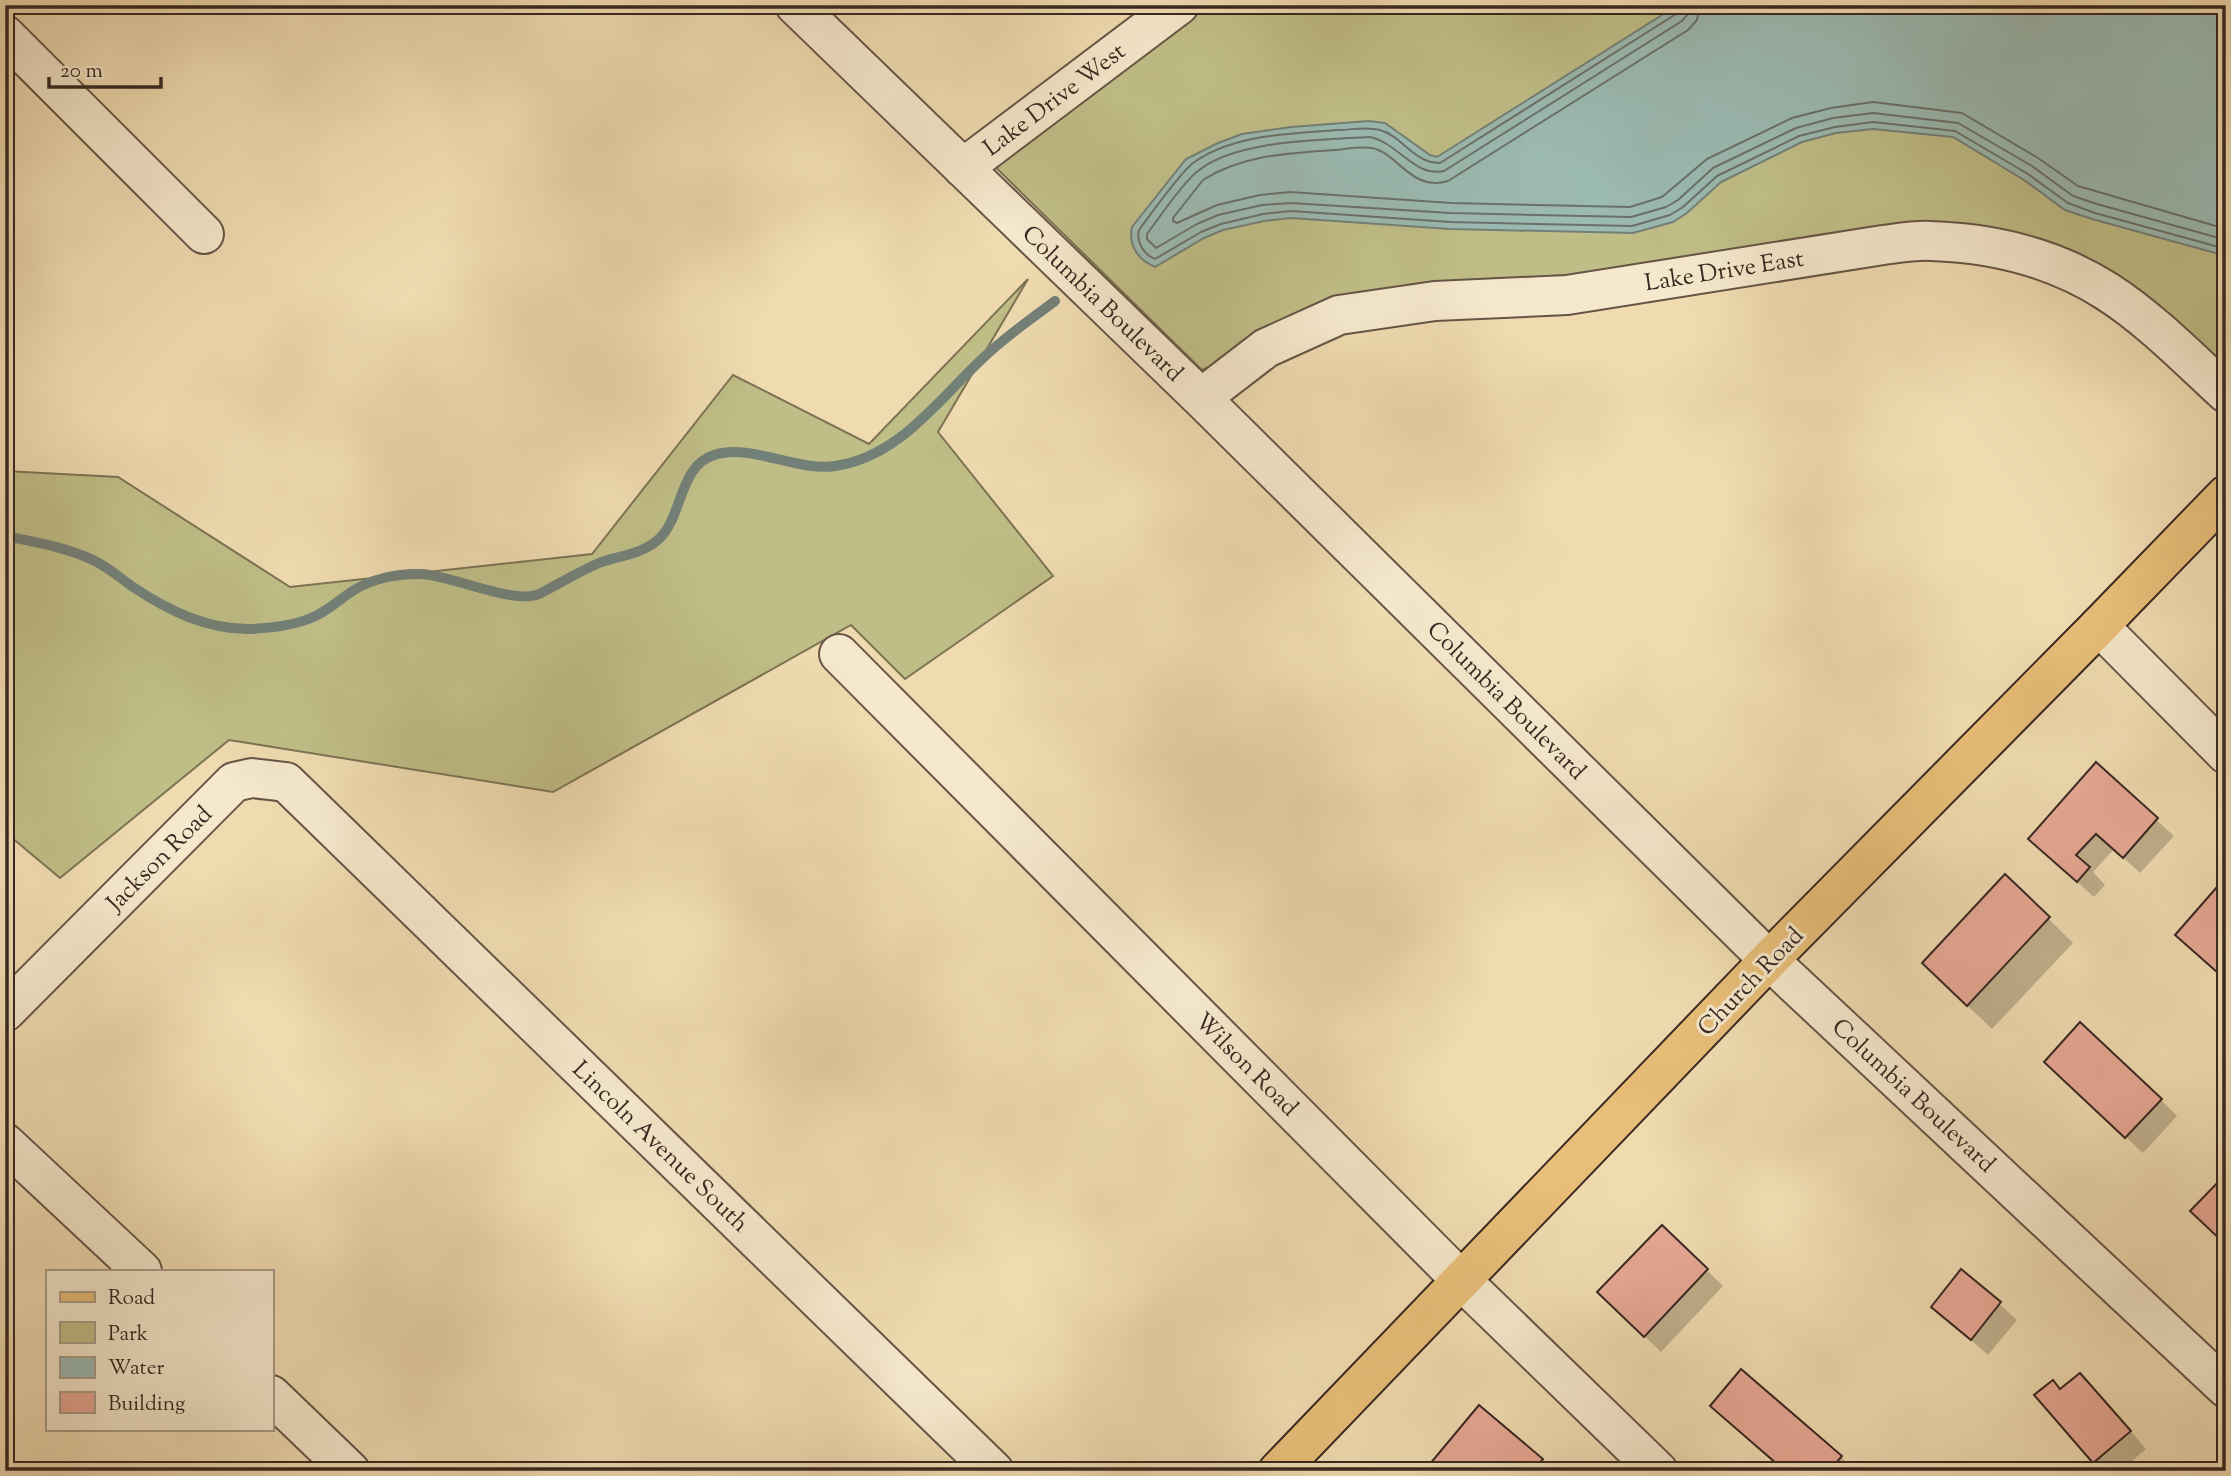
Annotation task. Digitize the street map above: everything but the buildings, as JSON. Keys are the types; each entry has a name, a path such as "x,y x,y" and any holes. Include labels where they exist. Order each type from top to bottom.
{"main road":[{"name":"Church Road","path":"1278,1471 1769,960 2226,495"}],"street":[{"name":"Columbia Boulevard","path":"795,5 1201,398 1769,960 2226,1388"},
{"name":"Lake Drive West","path":"963,168 1179,5"},
{"path":"5,35 204,234"},
{"name":"Lake Drive East","path":"1201,398 1266,348 1339,315 1435,301 1567,295 1929,240 1986,246 2048,261 2060,267 2108,292 2151,325 2226,393"},
{"path":"2099,626 2226,754"},
{"name":"Wilson Road","path":"839,654 1462,1281 1658,1471"},
{"name":"Jackson Road","path":"5,1012 234,782 252,778 286,782 328,821"},
{"name":"Lincoln Avenue South","path":"328,821 994,1471"},
{"path":"5,1143 141,1270"},
{"path":"273,1397 350,1471"}],"green space":[{"path":"1193,5 2226,5 2226,365 2210,381 2006,251 1359,301 1202,370 976,148"},
{"path":"1028,279 938,432 1053,576 905,679 851,625 553,792 229,740 60,878 5,832 5,471 118,477 290,587 592,554 733,375 869,444"}],"water":[{"path":"1678,5 2226,5 2226,256 2065,210 2024,180 1953,137 1873,129 1836,133 1802,142 1721,182 1673,222 1633,233 1450,229 1291,218 1223,230 1155,267 1139,256 1133,246 1132,227 1186,159 1218,143 1242,134 1369,121 1385,123 1430,155 1437,157"}],"waterway":[{"path":"5,536 83,555 175,611 204,622 235,628 274,627 304,621 322,613 367,584 403,575 433,576 515,596 539,594 599,563 639,551 654,543 673,517 694,469 714,455 743,452 820,467 859,460 881,450 921,420 1000,343 1055,301"}]}
